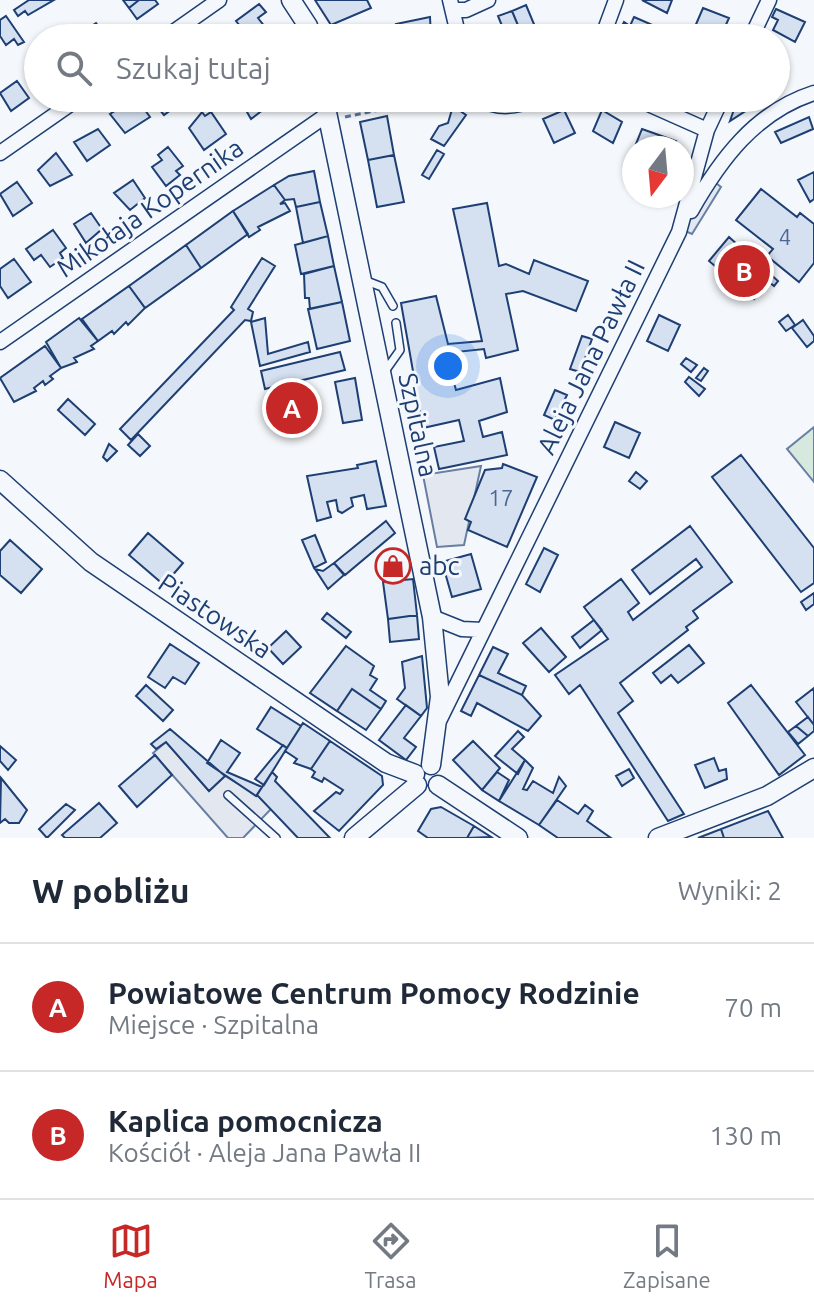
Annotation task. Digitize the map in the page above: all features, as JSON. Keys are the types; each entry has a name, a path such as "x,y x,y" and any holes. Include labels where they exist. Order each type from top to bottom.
{"street":[{"path":"185,24 219,0"},
{"path":"291,0 307,24"},
{"path":"452,5 466,10 488,0"},
{"path":"607,24 616,0"},
{"path":"758,24 769,0"},
{"path":"790,105 814,93"},
{"path":"0,153 59,112"},
{"name":"Mikołaja Kopernika","path":"0,342 326,112"},
{"name":"Szpitalna","path":"327,112 432,617 440,720 421,775"},
{"path":"666,112 707,130"},
{"name":"Aleja Jana Pawła II","path":"440,720 679,232 707,130 715,112"},
{"path":"679,232 716,165 747,133 775,112"},
{"name":"Piastowska","path":"0,480 91,562 392,767 421,775"},
{"path":"432,617 462,629 483,630"},
{"path":"392,767 396,784 395,802"},
{"path":"658,838 767,796 814,768"},
{"path":"354,838 421,775 439,771 438,785 518,838"}],"lane":[{"path":"362,279 382,287 393,306"},
{"path":"382,376 400,350 396,323"},
{"path":"228,795 276,838"}],"shaded area":[{"path":"712,180 721,187 692,234 683,230"},
{"path":"814,427 814,482 787,449"},
{"path":"481,466 464,545 437,547 423,475"},
{"path":"166,742 209,791 225,776 257,795 271,809 243,838 228,838 153,753"}],"building":[{"path":"29,0 54,0 28,15 25,11 18,16 14,10"},
{"path":"123,0 139,0 129,8"},
{"path":"139,0 155,0 158,4 137,19 129,8"},
{"path":"315,0 367,0 371,8 330,24"},
{"path":"642,0 672,0 667,13"},
{"path":"259,4 266,12 258,18 263,24 238,24 236,21"},
{"path":"526,5 534,24 517,24 512,11"},
{"path":"703,8 729,18 726,24 696,24"},
{"path":"776,9 805,22 795,42 790,39 790,24 776,24 778,20 772,17"},
{"path":"512,11 517,24 501,24 498,16"},
{"path":"6,16 24,42 18,45 14,39 6,45 0,36 0,20"},
{"path":"430,17 430,24 396,24"},
{"path":"634,17 650,24 631,24"},
{"path":"17,81 24,91 24,102 11,111 0,93"},
{"path":"146,112 150,117 125,133 110,114"},
{"path":"202,112 205,116 211,112 226,134 204,150 189,128"},
{"path":"247,112 260,112 251,119"},
{"path":"451,112 466,115 444,146 431,139 439,126 448,123"},
{"path":"565,112 575,133 554,143 543,119"},
{"path":"601,112 622,122 613,143 593,131"},
{"path":"733,112 744,112 730,121"},
{"path":"387,116 394,155 368,160 360,122"},
{"path":"809,117 813,129 781,143 775,132"},
{"path":"98,129 110,145 87,161 74,142"},
{"path":"642,129 662,136 639,136"},
{"path":"168,147 183,166 176,171 180,175 166,186 152,167 162,160 158,155"},
{"path":"437,150 444,154 429,179 422,175"},
{"path":"56,153 72,175 50,186 38,170"},
{"path":"394,155 404,202 377,207 368,160"},
{"path":"314,171 320,202 296,207 294,199 285,200 274,185 289,176"},
{"path":"814,172 814,199 810,202 798,180"},
{"path":"133,180 145,198 130,210 114,193"},
{"path":"17,182 32,203 13,216 0,194"},
{"path":"274,185 285,200 280,204 285,203 290,211 258,227 260,230 249,237 233,211"},
{"path":"761,189 797,217 800,213 814,224 814,263 799,282 767,256 773,249 736,220"},
{"path":"320,202 328,236 303,243 296,207"},
{"path":"487,203 499,266 506,264 529,274 534,260 588,281 576,311 523,291 506,294 518,350 486,358 484,349 446,353 456,390 500,378 507,412 479,421 483,437 502,432 507,455 439,469 434,447 464,441 459,420 423,428 401,303 436,296 448,344 482,341 453,209"},
{"path":"233,211 248,234 201,268 186,245"},
{"path":"91,213 102,229 86,243 74,224"},
{"path":"53,230 66,248 60,253 63,258 50,267 41,255 34,260 26,249"},
{"path":"328,236 334,266 301,274 295,245"},
{"path":"729,237 778,281 774,286 769,282 754,299 709,261"},
{"path":"186,245 201,268 145,308 129,286"},
{"path":"262,258 275,266 248,309 253,312 251,321 245,320 131,440 120,429 234,310 231,307"},
{"path":"14,259 31,282 8,298 0,286 0,269"},
{"path":"334,266 342,302 310,309 309,298 305,298 304,274"},
{"path":"129,286 145,308 128,325 126,322 114,334 112,331 98,341 82,319"},
{"path":"342,302 350,341 317,349 308,309"},
{"path":"659,315 680,325 668,351 647,341"},
{"path":"788,315 795,325 786,331 779,322"},
{"path":"79,318 98,341 91,346 94,349 74,358 77,362 61,368 46,342"},
{"path":"265,318 268,354 308,342 310,352 260,366 251,322"},
{"path":"803,320 814,336 814,341 807,347 792,328"},
{"path":"582,336 592,339 580,372 570,369"},
{"path":"45,346 61,368 50,376 53,379 45,385 43,381 34,388 36,391 14,402 0,378"},
{"path":"340,352 345,370 265,389 261,371"},
{"path":"686,358 697,365 691,372 681,364"},
{"path":"704,368 708,371 701,381 696,378"},
{"path":"689,377 705,389 699,396 685,382"},
{"path":"355,378 362,420 343,423 335,382"},
{"path":"302,385 310,425 283,434 275,391"},
{"path":"555,390 567,395 555,420 544,415"},
{"path":"68,399 95,424 85,435 58,410"},
{"path":"615,422 640,433 629,458 604,447"},
{"path":"138,434 150,446 140,456 128,445"},
{"path":"109,444 117,451 107,461 103,457"},
{"path":"741,455 814,548 814,583 801,592 712,477"},
{"path":"376,461 386,506 367,509 364,495 351,498 353,506 342,513 338,511 336,500 327,502 331,517 317,521 307,476 358,468 357,465"},
{"path":"503,464 537,477 507,547 468,530 471,522 465,519 485,470 502,468"},
{"path":"636,472 647,481 640,489 629,481"},
{"path":"386,521 395,533 345,575 334,563"},
{"path":"690,526 732,582 693,611 698,618 686,627 688,630 620,683 633,701 618,713 684,814 668,821 580,685 569,694 555,675 608,639 584,607 621,579 639,603 628,612 633,620 702,567 696,559 650,594 632,570"},
{"path":"148,533 183,563 164,585 129,555"},
{"path":"315,535 326,562 314,568 302,540"},
{"path":"10,540 42,569 21,593 0,575 0,551"},
{"path":"544,548 558,555 540,592 526,584"},
{"path":"471,554 481,589 452,597 442,562"},
{"name":"abc","path":"404,555 406,574 383,577 381,558"},
{"path":"334,563 344,575 328,589 315,569 323,571"},
{"path":"413,579 417,615 388,619 383,582"},
{"path":"814,593 814,604 806,610 801,602"},
{"path":"327,613 351,632 346,638 322,619"},
{"path":"417,615 419,639 390,642 388,619"},
{"path":"594,620 602,630 580,648 572,637"},
{"path":"541,628 566,657 549,672 523,643"},
{"path":"286,631 301,647 283,664 268,648"},
{"path":"170,644 199,663 185,684 173,677 165,688 148,677"},
{"path":"689,645 704,663 678,683 671,675 661,683 653,673"},
{"path":"346,646 374,666 370,675 377,679 370,690 386,701 381,709 352,689 337,711 310,693"},
{"path":"493,647 508,654 498,673 526,686 522,695 479,675"},
{"path":"422,656 427,708 421,716 397,699 405,688 402,662"},
{"path":"479,675 522,695 541,716 528,731 477,703 471,716 461,711"},
{"path":"146,685 173,710 163,721 136,696"},
{"path":"751,685 805,755 779,775 728,703"},
{"path":"814,688 814,725 796,702"},
{"path":"352,689 381,709 366,730 337,711"},
{"path":"406,705 421,716 404,738 416,747 406,760 379,740"},
{"path":"271,707 301,726 287,748 257,729"},
{"path":"808,717 814,731 808,736 796,726"},
{"path":"303,723 330,741 311,769 294,763 297,759 285,751"},
{"path":"796,726 808,736 798,744 788,732"},
{"path":"170,729 225,776 209,791 166,742 156,749 151,744"},
{"path":"518,731 524,737 512,749 525,760 518,774 495,756"},
{"path":"221,740 240,753 227,772 262,787 256,796 207,763"},
{"path":"330,741 382,776 383,785 339,831 314,811 336,792 340,794 343,790 324,778 322,782 312,777 315,772 311,769"},
{"path":"473,741 500,768 482,790 453,760"},
{"path":"283,745 287,748 264,785 255,779"},
{"path":"0,746 16,760 8,770 0,761"},
{"path":"155,755 172,775 137,807 119,786"},
{"path":"714,758 719,771 726,769 727,779 705,788 695,765"},
{"path":"525,760 533,768 523,789 527,790 533,781 553,793 559,777 566,786 539,825 499,801"},
{"path":"629,769 634,778 622,786 616,776"},
{"path":"272,772 277,777 275,781 330,838 298,838 257,795"},
{"path":"497,772 509,780 499,801 482,790"},
{"path":"1,778 27,810 19,823 9,823 5,819 0,823"},
{"path":"557,800 578,814 585,805 593,811 587,821 611,838 558,838 539,825"},
{"path":"99,803 117,823 100,838 65,838 62,835"},
{"path":"66,804 75,810 47,838 39,829"},
{"path":"441,807 474,826 467,838 428,838 418,831 431,809"},
{"path":"768,811 783,838 724,838 721,829"},
{"path":"474,826 491,837 467,838"},
{"path":"721,829 724,838 698,838"}],"place":[{"name":"Kaplica pomocnicza","path":"744,271"},
{"name":"Powiatowe Centrum Pomocy Rodzinie","path":"292,408"},
{"name":"abc","path":"393,566"}]}
